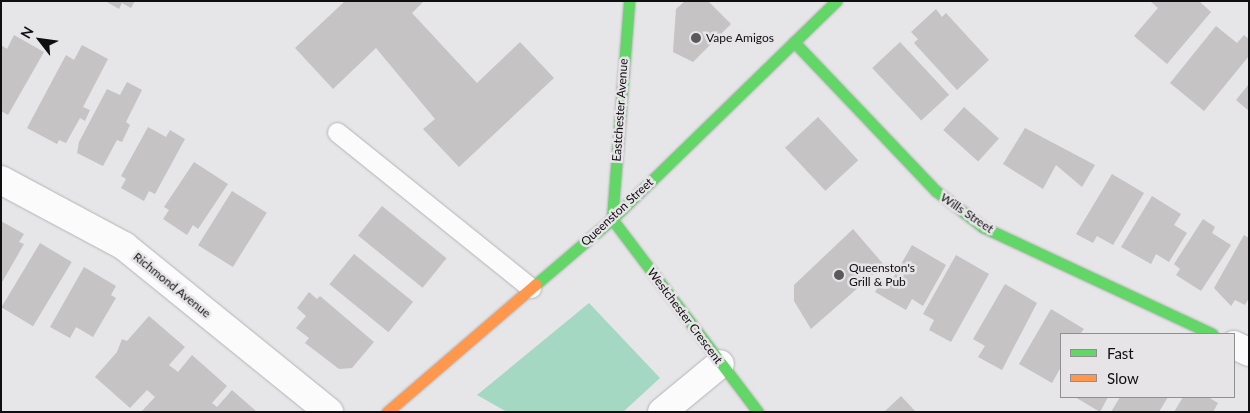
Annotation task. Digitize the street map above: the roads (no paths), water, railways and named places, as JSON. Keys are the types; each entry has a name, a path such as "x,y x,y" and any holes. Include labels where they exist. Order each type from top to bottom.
{"main road":[{"name":"Eastchester Avenue","path":"612,219 629,1"},
{"name":"Queenston Street","path":"388,412 612,219 836,1"},
{"name":"Wills Street","path":"794,42 936,191 983,226 1210,333"},
{"name":"Westchester Crescent","path":"612,219 758,412"}],"street":[{"name":"Richmond Avenue","path":"1,180 124,246 330,412"},
{"path":"1235,345 1249,352"},
{"path":"662,412 720,364"}],"lane":[{"path":"337,132 532,288"}],"place":[{"name":"Vape Amigos","path":"696,38"},
{"name":"Queenston's Grill & Pub","path":"839,275"}]}
